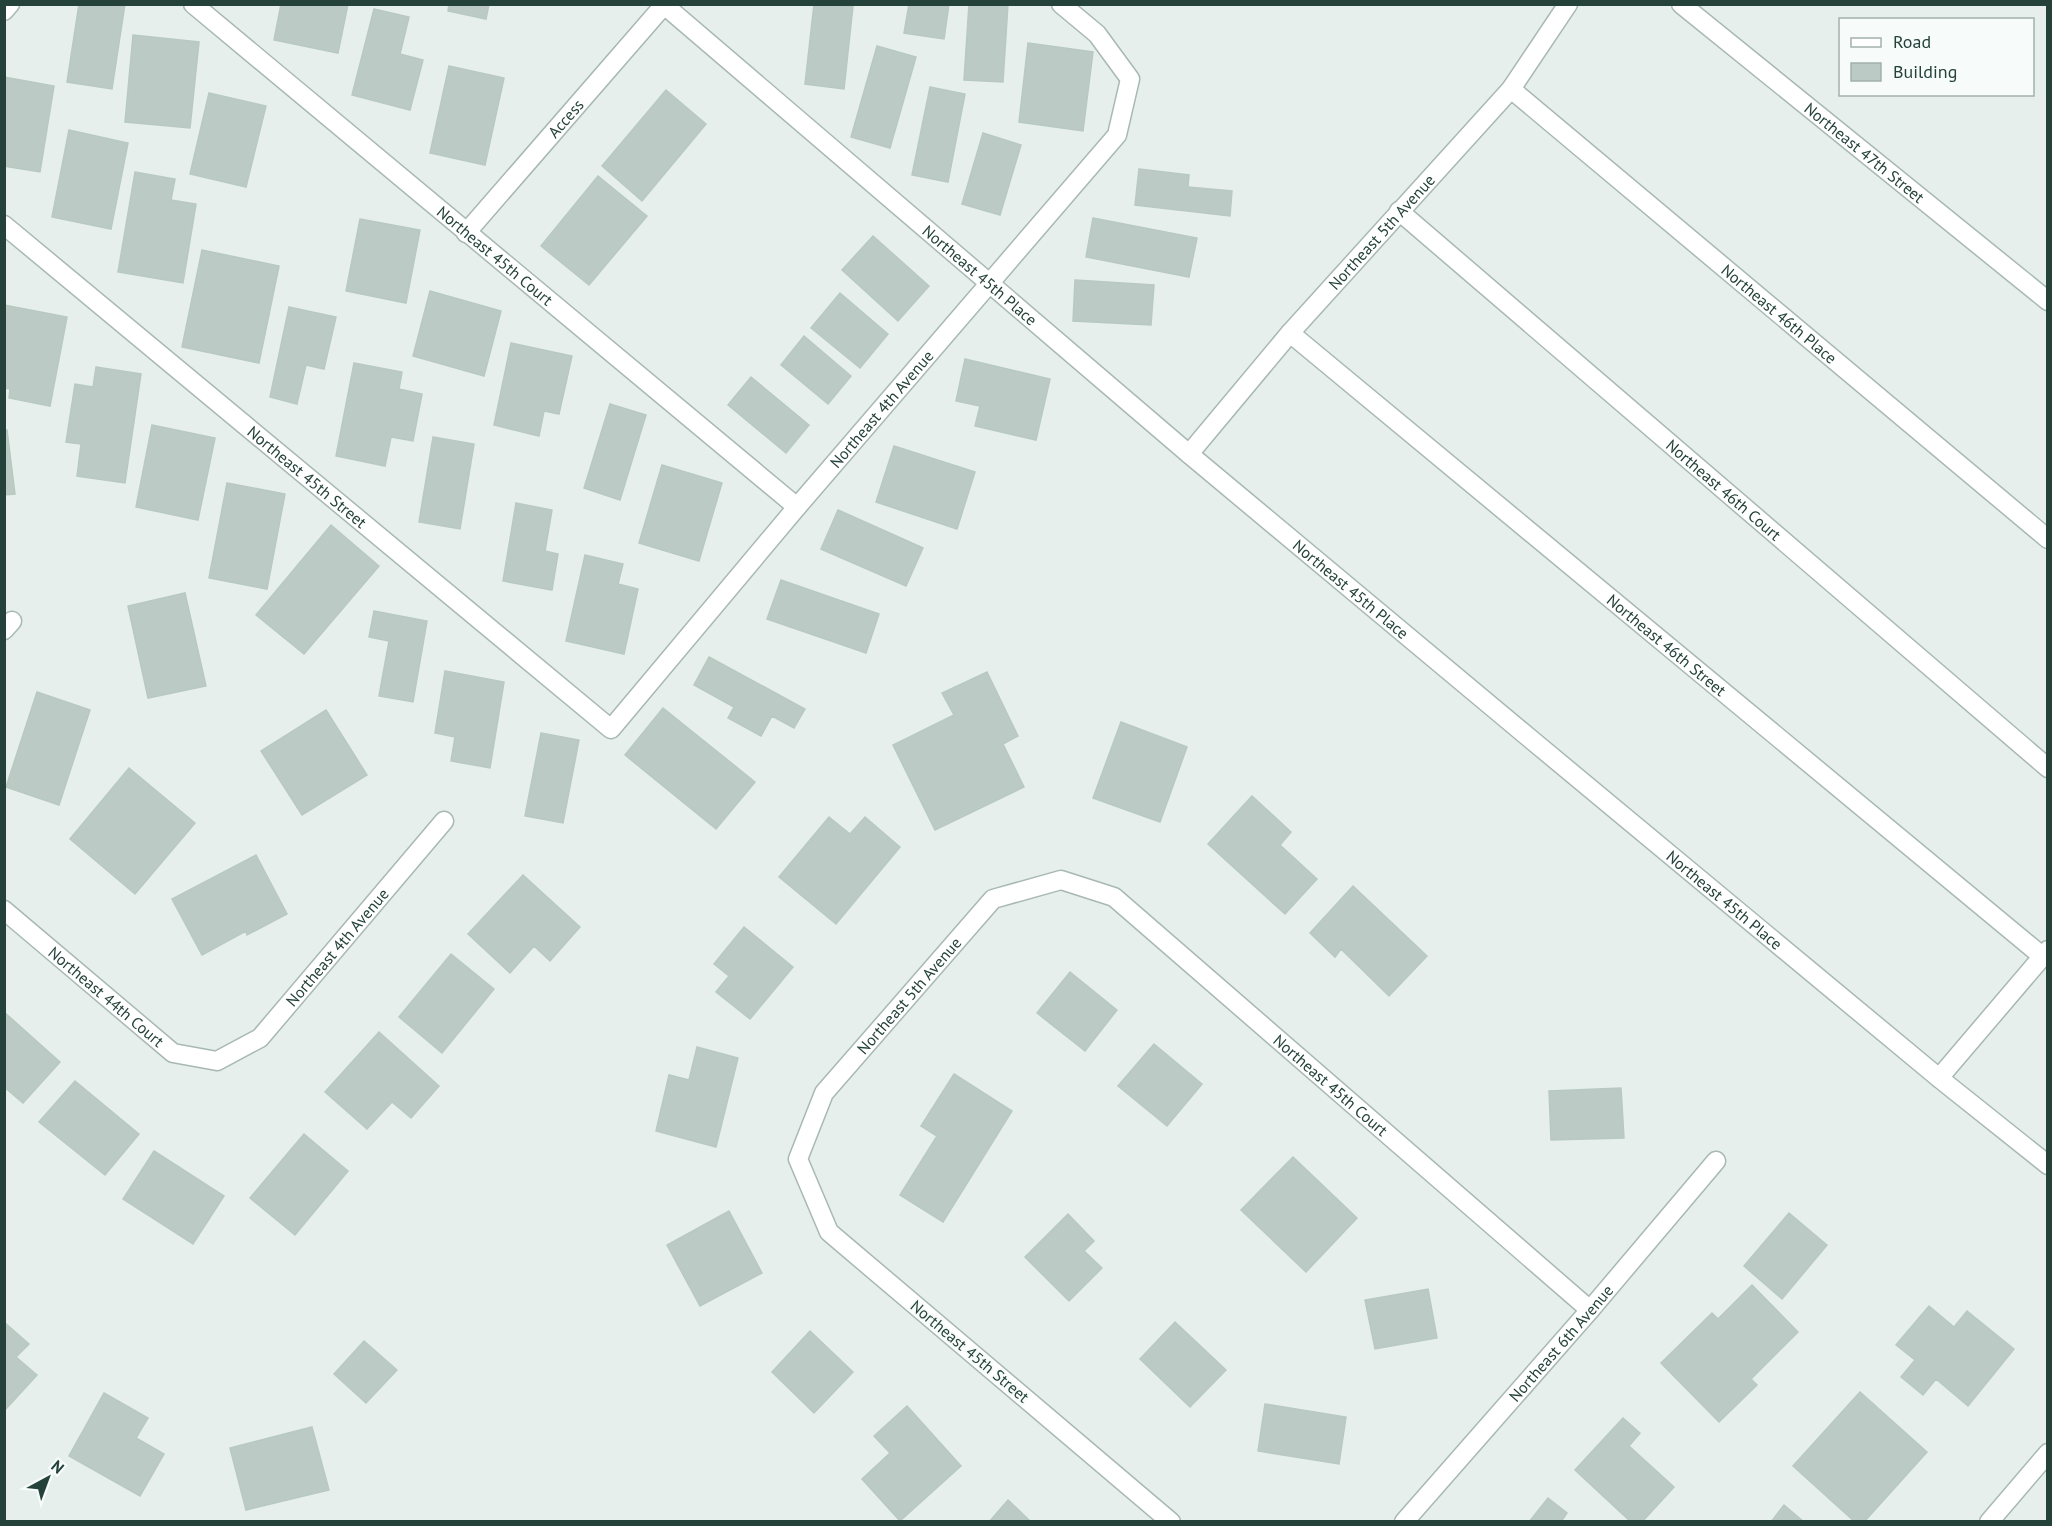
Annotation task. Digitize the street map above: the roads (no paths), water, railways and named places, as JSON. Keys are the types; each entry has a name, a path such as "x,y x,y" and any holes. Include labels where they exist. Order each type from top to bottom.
{"street":[{"path":"4,11 10,4"},
{"name":"Northeast 45th Court","path":"193,4 797,507"},
{"name":"Northeast 4th Avenue","path":"611,729 797,507 1117,135 1130,79 1097,34 1062,4"},
{"name":"Northeast 5th Avenue","path":"1189,454 1290,333 1511,89 1568,4"},
{"name":"Northeast 47th Street","path":"1681,4 2048,301"},
{"name":"Access","path":"466,233 664,5"},
{"name":"Northeast 45th Place","path":"664,5 1189,454 1939,1078 2048,1165"},
{"name":"Northeast 46th Place","path":"1511,89 2048,539"},
{"name":"Northeast 46th Court","path":"1399,211 2048,768"},
{"name":"Northeast 45th Street","path":"4,225 611,729"},
{"name":"Northeast 46th Street","path":"1290,333 2045,953"},
{"name":"Northeast 4th Avenue","path":"217,1061 260,1038 444,821"},
{"name":"Northeast 45th Court","path":"1061,880 1114,897 1590,1310"},
{"name":"Northeast 5th Avenue","path":"798,1159 824,1093 993,899 1061,880"},
{"name":"Northeast 44th Court","path":"4,910 173,1053 217,1061"},
{"path":"1939,1078 2045,953"},
{"name":"Northeast 45th Street","path":"798,1159 830,1232 1171,1521"},
{"name":"Northeast 6th Avenue","path":"1404,1521 1590,1310 1716,1161"},
{"path":"1989,1521 2048,1453"}]}
